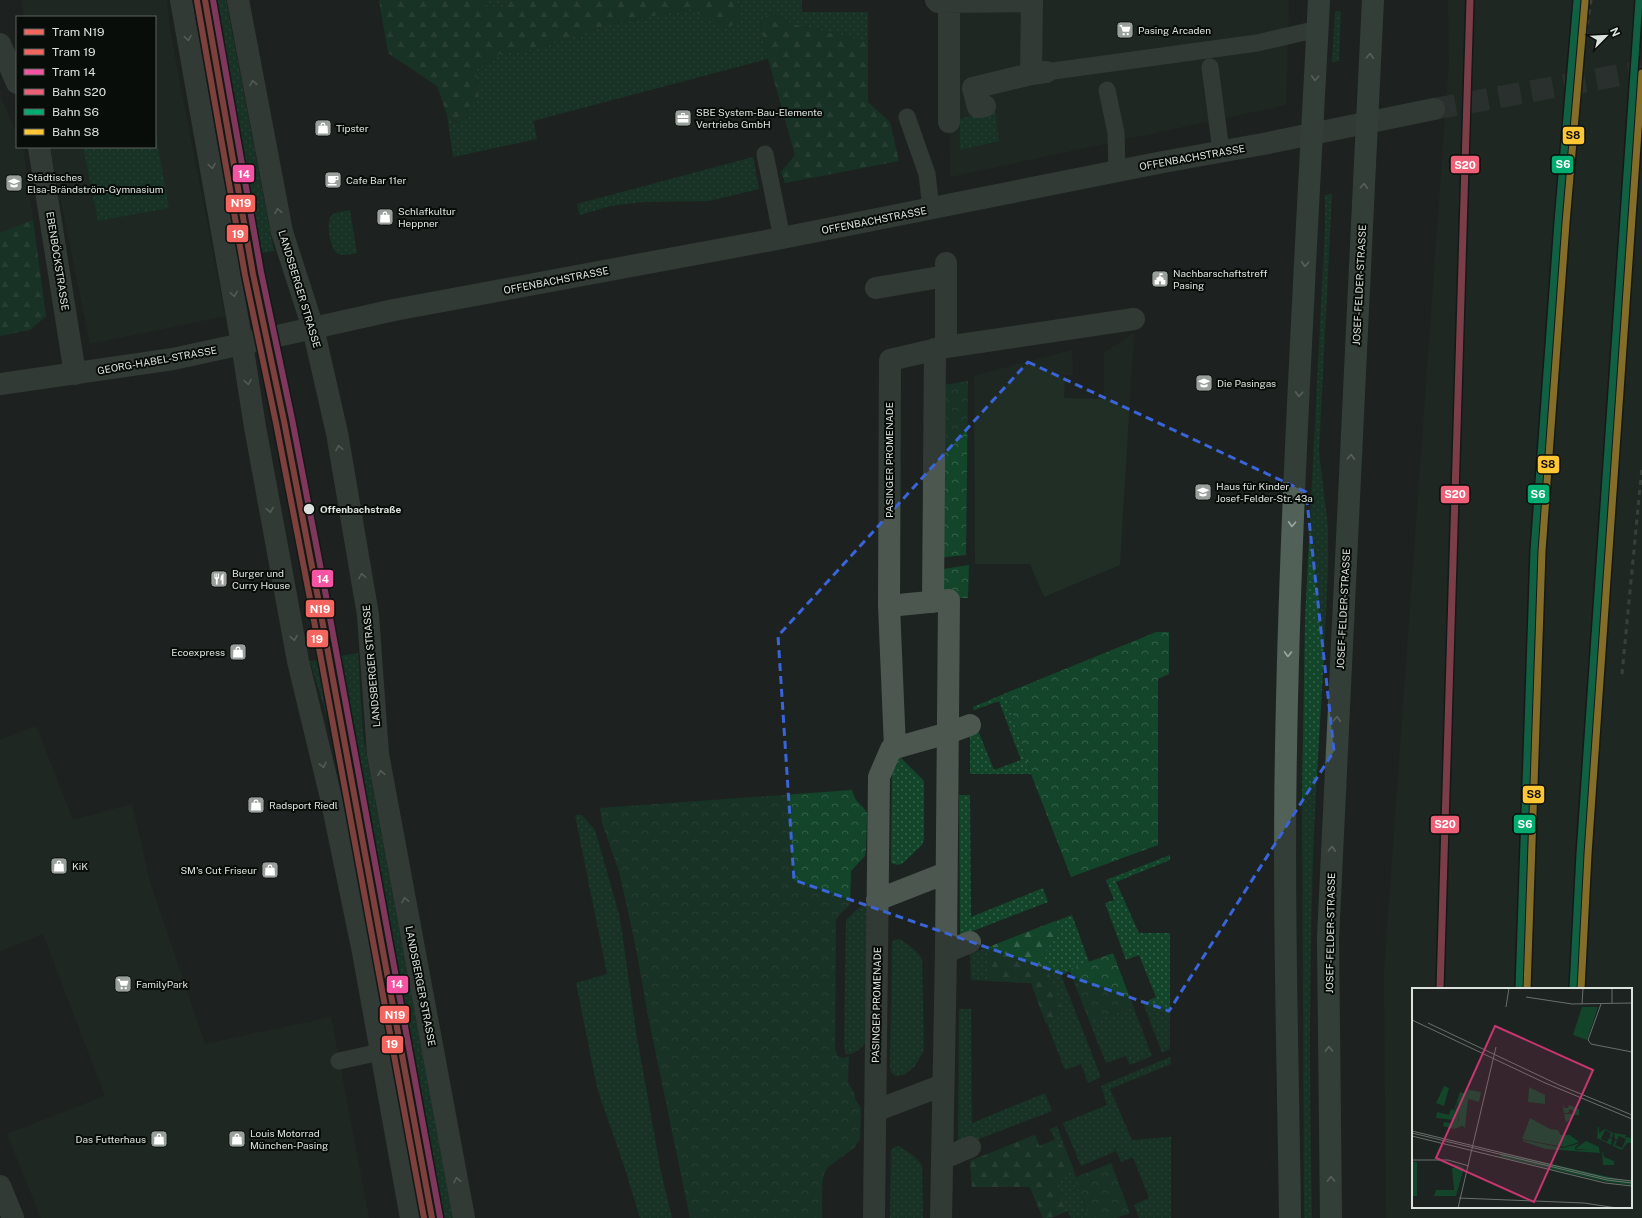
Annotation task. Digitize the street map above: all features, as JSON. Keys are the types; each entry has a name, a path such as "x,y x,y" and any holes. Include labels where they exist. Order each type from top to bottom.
{"main road":[{"path":"1290,1218 1286,931 1286,744 1290,567 1319,0"},
{"name":"JOSEF-FELDER-STRASSE","path":"1331,1218 1328,938 1372,10"}],"street":[{"path":"181,0 242,344 255,427 298,661 332,802 363,952 411,1218"},
{"name":"LANDSBERGER STRASSE","path":"238,0 282,232 313,328 337,433 368,615 378,754 464,1218"},
{"path":"941,2 1032,1 1039,73 974,88 978,107"},
{"path":"938,78 941,2"},
{"path":"941,2 945,112"},
{"path":"0,44 16,81"},
{"name":"OFFENBACHSTRASSE","path":"313,328 394,310 782,238 1434,109"},
{"name":"EBENBÖCKSTRASSE","path":"39,148 74,374"},
{"path":"876,288 946,270 940,348 933,602"},
{"name":"PASINGER PROMENADE","path":"874,1218 879,777 891,749 895,748 889,606 890,360 940,348 1134,319"},
{"name":"GEORG-HABEL-STRASSE","path":"0,384 173,359 313,328"},
{"path":"889,606 948,600 946,952 941,1218"},
{"path":"895,748 970,725"},
{"path":"877,900 946,874"},
{"path":"946,952 970,942"},
{"path":"875,1111 943,1085"},
{"path":"942,1159 970,1147"},
{"path":"0,1186 12,1218"}],"lane":[{"path":"1039,73 1317,34"},
{"path":"1210,67 1221,151"},
{"path":"1107,90 1116,133 1118,171"},
{"path":"907,117 927,174 931,208"},
{"path":"765,154 782,238"},
{"path":"339,1060 380,1052"}],"highlighted area":[{"path":"1028,362 1306,492 1334,751 1169,1011 794,880 778,636"}],"shaded area":[{"path":"21,0 167,0 171,36 225,316 90,344 50,148 156,148 156,16 24,16"},
{"path":"949,0 1289,0 1286,105 950,177"},
{"path":"1448,0 1642,0 1642,1218 1386,1218 1384,971 1449,63"},
{"name":"Städtisches Elsa-Brändström-Gymnasium","path":"0,96 16,131 16,148 23,148 46,316 30,330 0,336"},
{"path":"1134,333 1120,565 1044,597 1030,564 975,564 974,376 1072,350 1073,375 1065,375 1064,398 1104,399 1104,353"},
{"name":"FamilyPark","path":"36,726 73,820 132,804 150,882 205,1044 331,1017 369,1218 41,1218 7,1134 105,1096 43,934 0,951 0,740"}],"green space":[{"path":"198,0 226,0 274,251 246,256"},
{"path":"379,0 484,0 486,7 503,8 507,0 736,0 740,8 739,22 725,28 690,9 607,25 538,49 503,52 476,70 479,99 459,123 447,115 437,86 388,53"},
{"path":"484,0 507,0 503,8 485,7"},
{"path":"736,0 802,0 802,12 868,12 868,42 793,24 770,12 760,23 768,59 533,121 537,139 453,157 447,115 458,123 479,99 476,70 503,52 538,49 607,25 691,9 712,22 740,8"},
{"path":"1335,11 1341,11 1339,61 1332,62"},
{"path":"770,12 793,24 868,42 868,102 890,122 899,161 785,183 781,172 795,155 768,59 760,23"},
{"path":"995,110 999,141 960,150 960,119"},
{"path":"156,136 169,208 98,221 83,148 156,148"},
{"path":"753,157 759,189 709,201 643,202 610,206 580,215 577,204"},
{"path":"1332,194 1319,452 1328,526 1328,568 1314,832 1311,929 1310,1121 1312,1218 1304,1218 1302,796 1305,620 1325,226 1325,195"},
{"path":"350,210 357,253 340,255 335,251 329,235 330,218 338,212"},
{"path":"33,220 46,316 30,330 0,336 0,233"},
{"path":"968,381 966,555 937,558 938,386"},
{"path":"969,565 968,598 944,598 943,569"},
{"path":"1156,632 1169,632 1169,674 1158,679 1158,845 1071,877 1031,774 1006,693"},
{"path":"358,653 363,736 453,1218 423,1218 334,740 310,661"},
{"path":"1006,693 1031,774 970,774 970,730 977,728 994,770 1021,760 999,701 974,710 973,707"},
{"path":"898,758 901,758 924,781 924,839 922,845 903,863 898,865 891,863 892,762"},
{"path":"852,790 855,799 867,813 866,850 865,856 851,871 850,905 836,920 835,1049 838,1056 843,1058 849,1056 848,1082 855,1095 855,1099 861,1108 860,1139 854,1148 828,1167 824,1174 822,1185 822,1218 690,1218 648,1016 634,938 619,872 602,823 600,808"},
{"path":"959,795 970,795 971,917 1043,888 1048,902 960,936"},
{"path":"575,815 582,815 595,830 620,918 636,1031 661,1172 672,1218 640,1218 597,1088 576,983 607,974"},
{"path":"1170,855 1170,860 1116,882 1139,933 1170,933 1170,1049 1162,1053 1143,1003 1156,997 1139,955 1126,960 1105,903 1114,900 1106,880"},
{"path":"866,904 868,906 867,1041 852,1054 846,1054 844,1048 846,920 858,908"},
{"path":"1072,915 1089,962 1069,969 1070,971 1061,975 1101,1077 1088,1083 1081,1064 1065,1070 1031,983 971,980 970,954"},
{"path":"1055,921 1060,934 1042,955 1063,1012 1057,1018 1046,1024 1031,983 989,981 987,954 994,945"},
{"path":"900,939 914,949 922,958 924,1051 915,1066 904,1075 896,1076 892,1074 890,1068 892,943 894,940"},
{"path":"1113,953 1133,1006 1090,1023 1069,969"},
{"path":"1133,1006 1152,1056 1130,1065 1126,1056 1106,1063 1090,1023"},
{"path":"959,1009 971,1009 972,1123 1045,1093 1052,1111 958,1147"},
{"path":"1170,1057 1171,1064 1110,1089 1132,1140 1171,1137 1171,1218 1139,1218 1134,1205 1149,1198 1133,1157 1121,1162 1116,1151 1081,1166 1063,1123 1107,1105 1101,1086"},
{"path":"1057,1126 1076,1177 1074,1178 1090,1218 1071,1218 1068,1211 1050,1218 1043,1218 1030,1187 972,1187 970,1161 1035,1135 1039,1146 1055,1140 1050,1129"},
{"path":"1035,1135 1039,1146 1055,1140 1065,1148 1073,1168 1058,1180 1065,1212 1050,1218 1043,1218 1030,1187 972,1187 970,1161"},
{"path":"899,1146 914,1156 922,1165 923,1218 890,1218 891,1150 894,1147"},
{"path":"1111,1163 1130,1213 1117,1218 1090,1218 1074,1178"}],"tunnel":[{"path":"1434,109 1642,71"}],"railway":[{"path":"1558,222 1591,0"},
{"path":"1622,674 1642,467"}],"tram line":[{"name":"N19","path":"205,0 253,274 284,421 318,598 432,1218"},
{"name":"14","path":"213,0 261,272 292,419 326,596 440,1217"},
{"name":"19","path":"197,1 245,275 276,423 310,599 424,1218"}],"rail line":[{"name":"S20","path":"1440,988 1470,0"},
{"name":"S6","path":"1519,988 1534,551 1558,222 1577,0"},
{"name":"S6","path":"1573,988 1580,854 1639,0"},
{"name":"S8","path":"1527,988 1542,551 1566,223 1585,1"},
{"name":"S8","path":"1581,988 1588,854 1642,73"}],"place":[{"name":"Pasing Arcaden","path":"1125,30"},
{"name":"SBE System-Bau-Elemente Vertriebs GmbH","path":"683,118"},
{"name":"Tipster","path":"323,128"},
{"name":"Cafe Bar 11er","path":"333,180"},
{"name":"Städtisches Elsa-Brändström-Gymnasium","path":"14,183"},
{"name":"Schlafkultur Heppner","path":"385,217"},
{"name":"Nachbarschaftstreff Pasing","path":"1160,279"},
{"name":"Die Pasingas","path":"1204,383"},
{"name":"Haus für Kinder Josef-Felder-Str. 43a","path":"1203,492"},
{"name":"Offenbachstraße","path":"309,509"},
{"name":"Burger und Curry House","path":"219,579"},
{"name":"Ecoexpress","path":"238,652"},
{"name":"Radsport Riedl","path":"256,805"},
{"name":"KiK","path":"59,866"},
{"name":"SM's Cut Friseur","path":"270,870"},
{"name":"FamilyPark","path":"123,984"},
{"name":"Das Futterhaus","path":"159,1139"},
{"name":"Louis Motorrad München-Pasing","path":"237,1139"}]}
